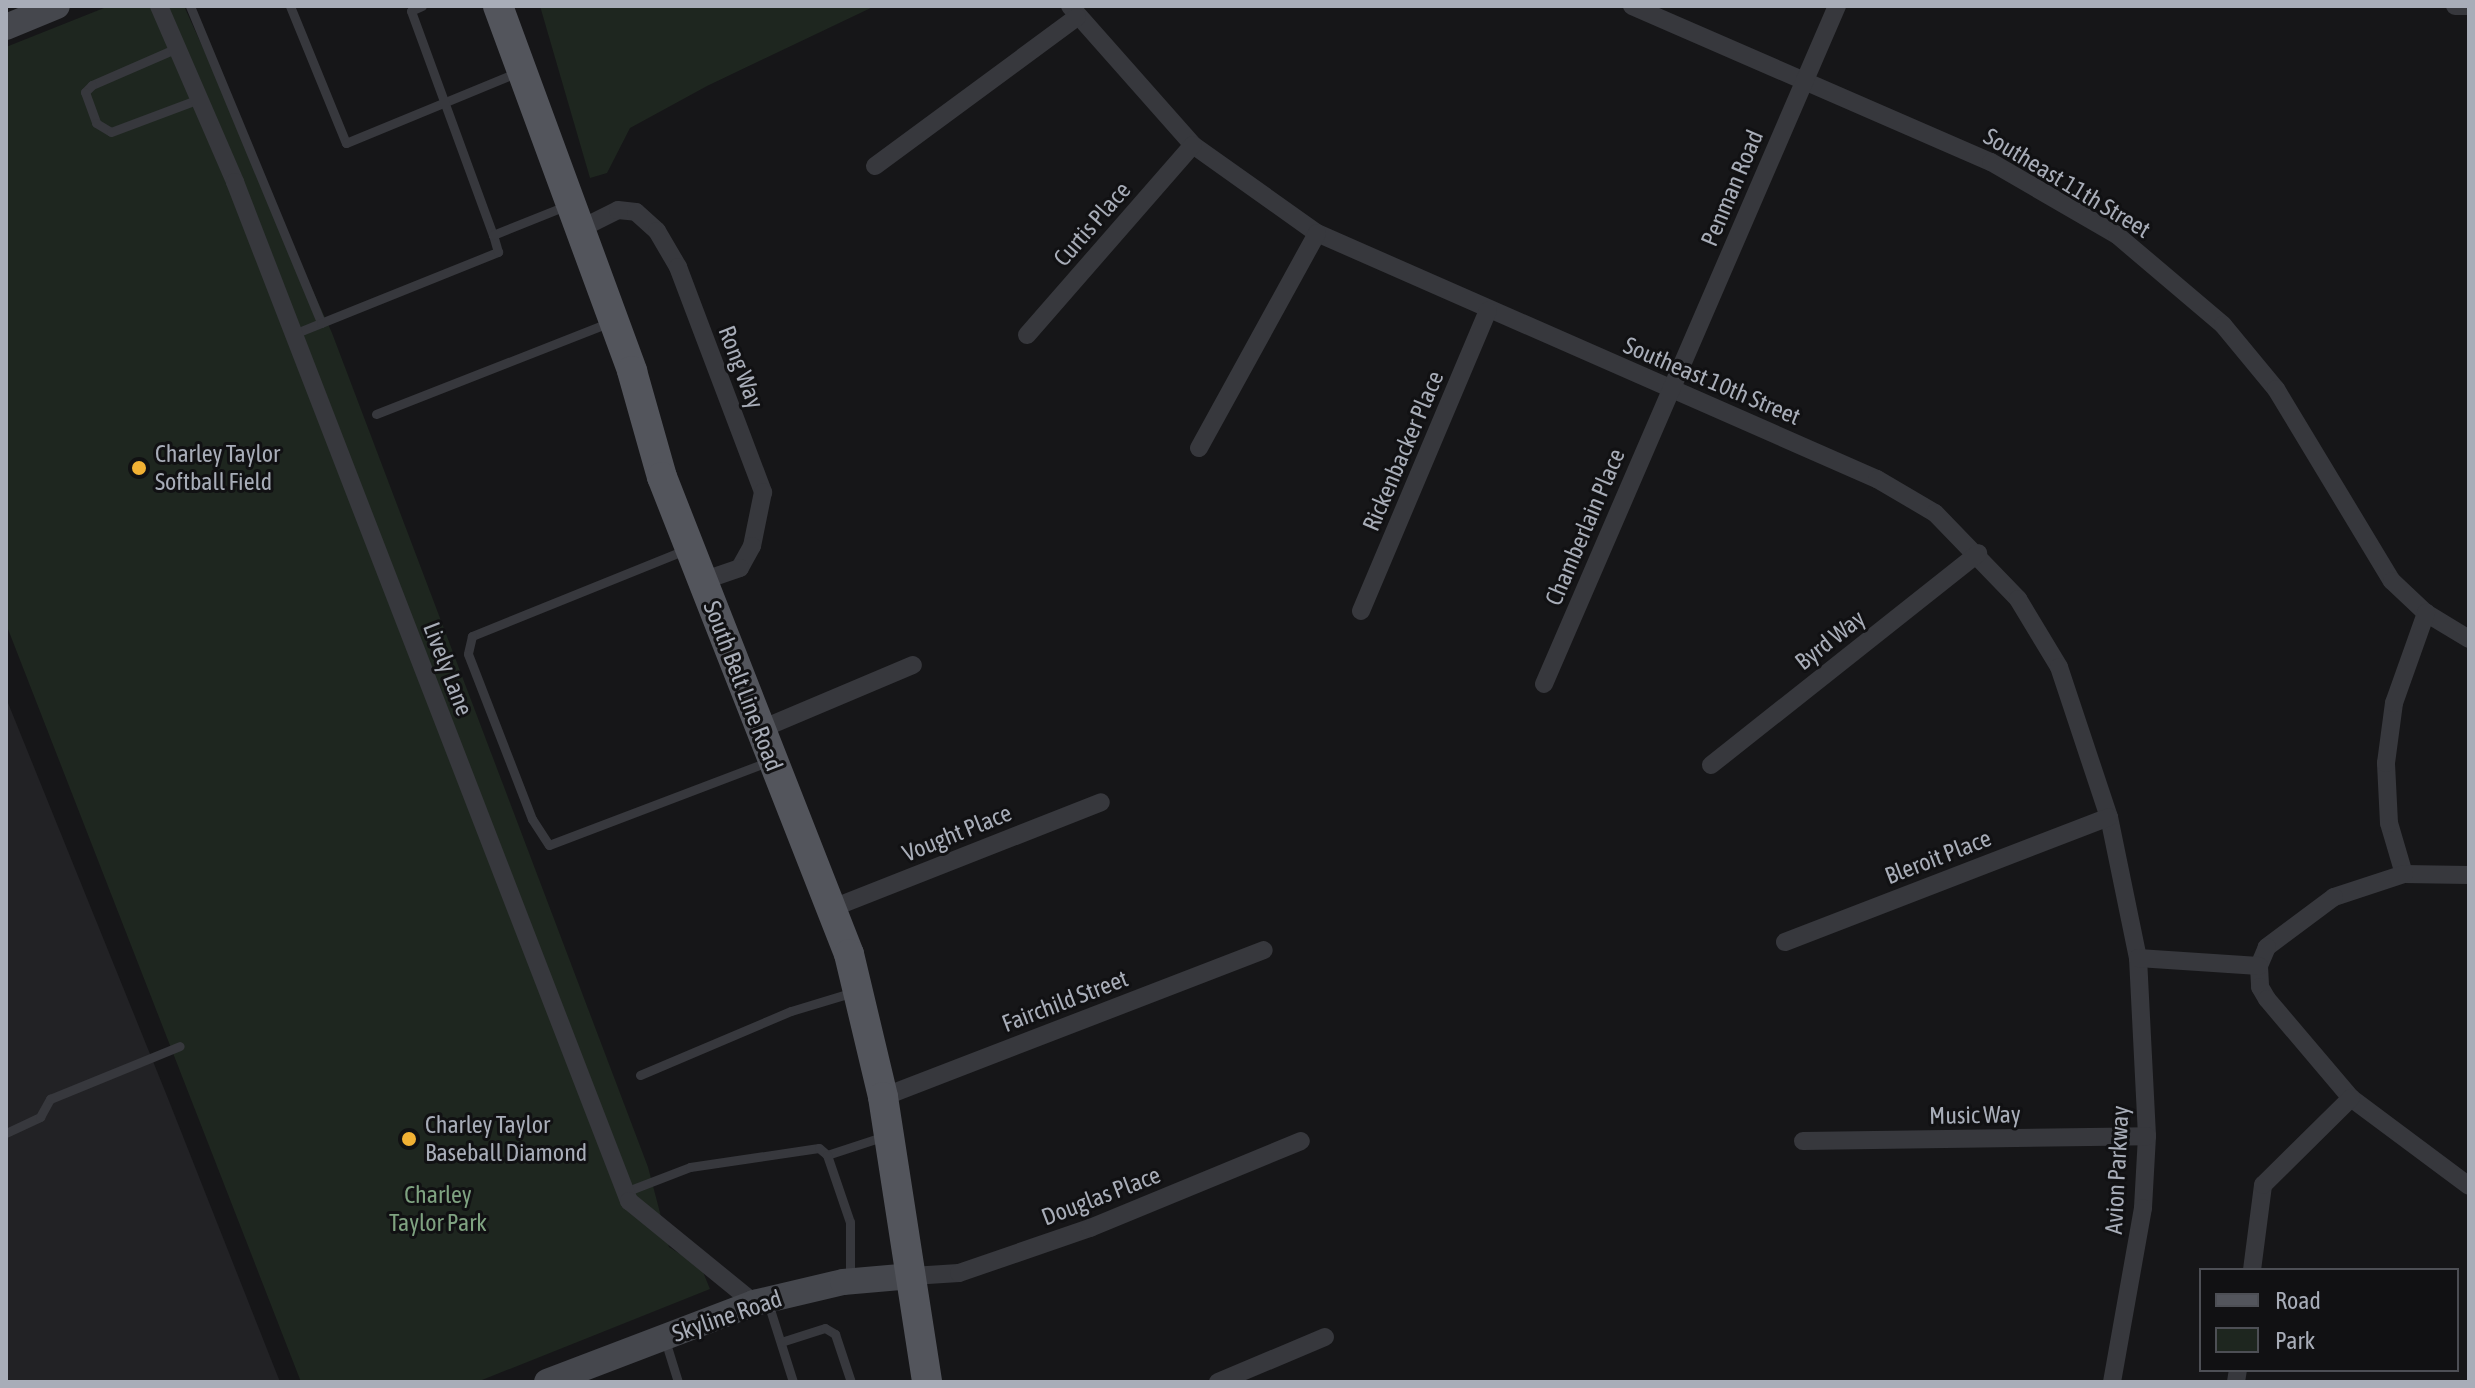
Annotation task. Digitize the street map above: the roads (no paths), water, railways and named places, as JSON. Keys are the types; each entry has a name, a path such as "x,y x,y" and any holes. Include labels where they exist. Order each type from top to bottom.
{"main road":[{"name":"South Belt Line Road","path":"498,6 614,320 662,477 849,954 883,1097 927,1382"}],"street":[{"path":"6,27 57,6"},
{"name":"Lively Lane","path":"159,6 293,334 629,1201 650,1221 761,1301"},
{"name":"Southeast 11th Street","path":"1632,6 1991,162 2117,235 2223,325 2276,389 2392,581 2426,613 2469,639"},
{"name":"Penman Road","path":"1671,389 1837,6"},
{"path":"2455,6 2469,6"},
{"path":"875,166 1073,11"},
{"name":"Southeast 10th Street","path":"1073,11 1193,145 1317,233 1488,311 1877,479 1935,513 1978,553 2018,599 2059,667 2109,817 2138,958"},
{"name":"Curtis Place","path":"1027,335 1193,145"},
{"name":"Rong Way","path":"576,216 618,210 636,212 657,231 678,267 763,492 752,546 740,568 702,581"},
{"path":"1199,448 1317,233"},
{"name":"Rickenbacker Place","path":"1361,611 1488,311"},
{"name":"Chamberlain Place","path":"1544,684 1671,389"},
{"name":"Byrd Way","path":"1711,765 1978,553"},
{"path":"2404,874 2389,823 2386,763 2394,703 2426,613"},
{"path":"759,730 913,665"},
{"name":"Vought Place","path":"830,909 1101,802"},
{"name":"Bleroit Place","path":"1785,942 2109,817"},
{"path":"2469,875 2404,874 2334,897 2267,947 2259,966 2260,987 2267,999 2351,1098 2469,1186"},
{"name":"Fairchild Street","path":"883,1097 1264,950"},
{"path":"2138,958 2259,966"},
{"name":"Avion Parkway","path":"2112,1382 2143,1208 2147,1136 2138,958"},
{"path":"2252,1268 2263,1185 2351,1098"},
{"name":"Music Way","path":"1803,1141 2147,1136"},
{"name":"Douglas Place","path":"912,1276 959,1273 1090,1228 1301,1141"},
{"name":"Skyline Road","path":"547,1382 761,1301 850,1281 912,1276"},
{"path":"1218,1382 1325,1337"}],"lane":[{"path":"190,6 321,323"},
{"path":"290,6 346,143 522,70"},
{"path":"293,334 498,252 411,11 422,6"},
{"path":"177,48 92,85 85,92 96,123 111,132 199,99"},
{"path":"493,235 576,216"},
{"path":"376,414 614,320"},
{"path":"690,548 472,636 468,654 532,819 549,845 771,761"},
{"path":"640,1075 791,1011 857,991"},
{"path":"6,1133 40,1117 50,1099 180,1046"},
{"path":"827,1155 889,1134"},
{"path":"625,1192 704,1164 785,1156 819,1148 827,1155 850,1222 850,1281"},
{"path":"761,1301 781,1342 793,1382"},
{"path":"781,1342 825,1328 835,1334 851,1382"},
{"path":"664,1337 678,1382"}],"place":[{"name":"Charley Taylor Softball Field","path":"139,468"},
{"name":"Charley Taylor Baseball Diamond","path":"409,1139"}],"park label":[{"name":"Charley Taylor Park","path":"438,1209"}]}
